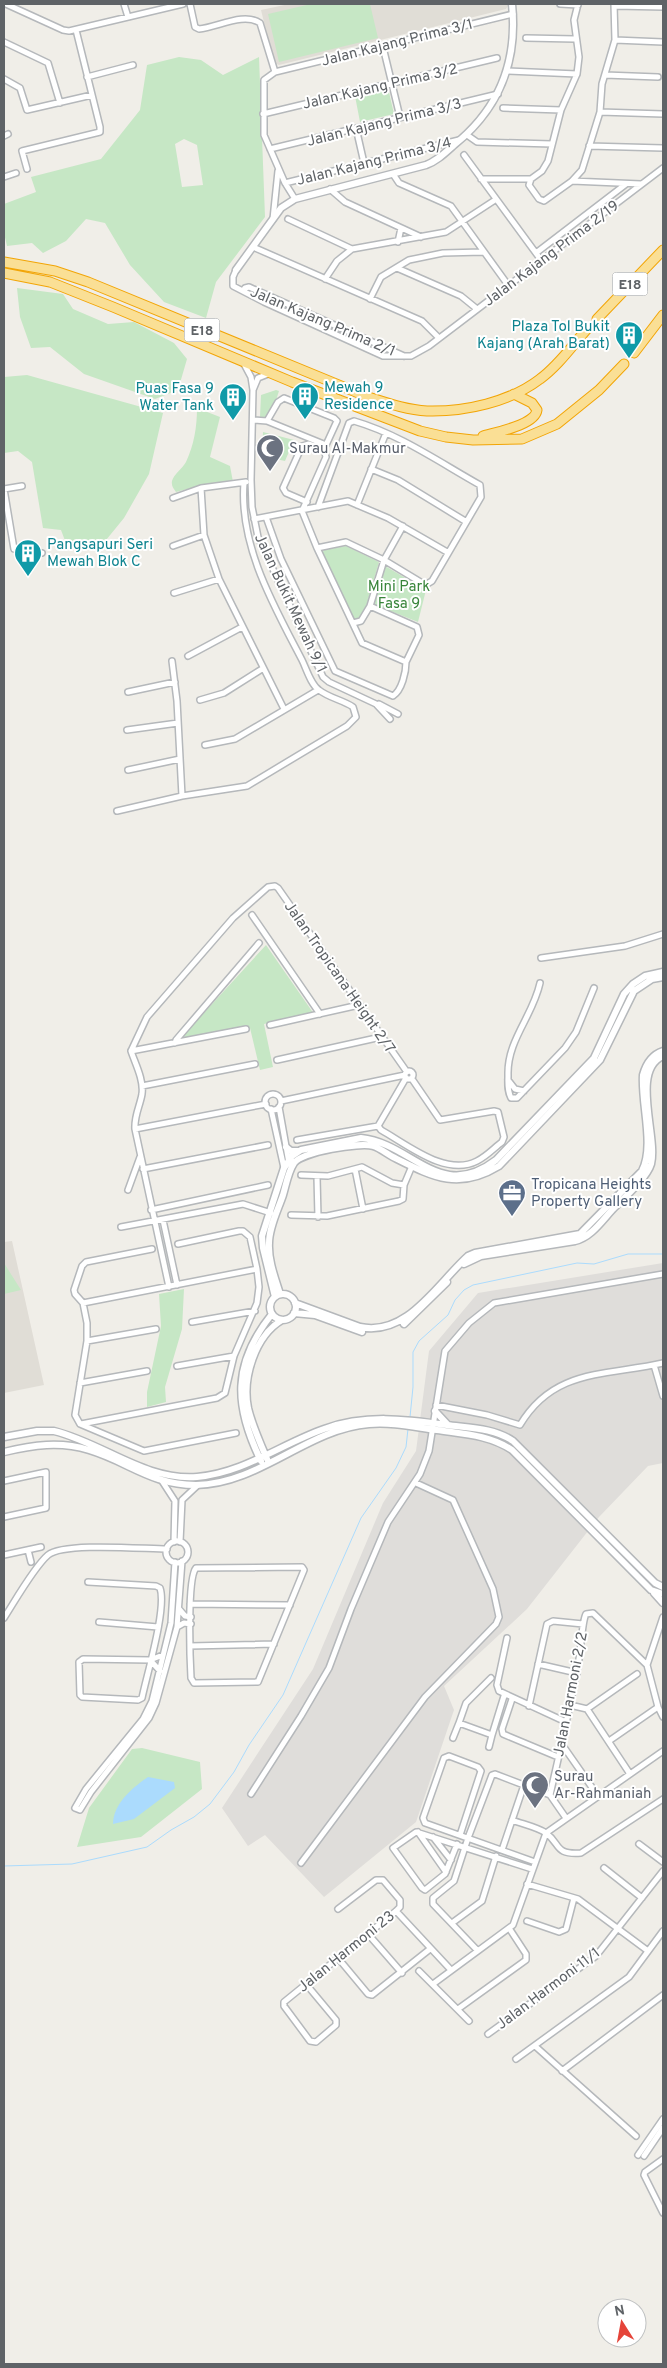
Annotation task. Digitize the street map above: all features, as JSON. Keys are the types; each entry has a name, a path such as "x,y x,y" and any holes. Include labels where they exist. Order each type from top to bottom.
{"highway":[{"name":"E18","path":"597,319 663,250"},
{"name":"E18","path":"4,262 55,271 88,282 359,394 399,407 426,411 480,406 514,394 547,373 587,329"},
{"name":"E18","path":"4,273 50,282 114,307 271,374 420,431 446,438 473,440 522,438 557,424 599,390 624,364"},
{"path":"634,353 663,315"},
{"path":"473,440 535,418 537,410 535,406 514,394"}],"street":[{"path":"8,4 63,30 76,30 183,4"},
{"path":"124,4 128,17"},
{"path":"190,4 195,27 199,29 253,18 260,23 278,71 264,80 264,135 278,169 295,199"},
{"path":"404,356 383,356 241,290 232,283 236,270 281,208 295,199 431,163 465,137 483,118 498,94 507,71 513,35 512,4"},
{"path":"481,179 531,179 546,167 561,110 577,74 579,57 575,39 574,20 578,4 560,4"},
{"path":"531,179 530,189 539,199 544,201 572,181 582,170 600,112 600,93 615,40 615,5 663,7"},
{"name":"Jalan Kajang Prima 3/1","path":"278,71 513,14"},
{"path":"27,169 22,151 100,132 76,30"},
{"path":"526,38 575,39"},
{"path":"615,40 663,42"},
{"path":"4,42 48,62 60,103"},
{"path":"383,46 400,117"},
{"name":"Jalan Kajang Prima 3/2","path":"264,114 497,58"},
{"path":"87,77 133,66"},
{"path":"507,71 577,74"},
{"path":"605,75 658,77"},
{"path":"4,79 20,88 27,110 92,95"},
{"name":"Jalan Kajang Prima 3/3","path":"270,150 498,94"},
{"path":"503,108 561,110"},
{"path":"600,112 663,114"},
{"path":"356,128 364,163"},
{"path":"465,137 477,142 552,144"},
{"name":"Jalan Kajang Prima 3/4","path":"285,183 465,137"},
{"path":"589,146 663,148"},
{"path":"464,156 541,260"},
{"name":"Jalan Kajang Prima 2/19","path":"404,356 419,352 439,338 663,168"},
{"path":"273,220 278,169"},
{"path":"4,177 16,173"},
{"path":"393,174 399,183 451,206 508,285"},
{"path":"572,181 640,184"},
{"path":"536,253 626,184"},
{"path":"330,189 345,202 421,237"},
{"path":"325,279 337,261 352,250 450,231 495,200"},
{"path":"288,219 352,250"},
{"path":"398,242 401,228"},
{"path":"252,247 422,321 439,338"},
{"path":"370,299 382,277 416,258 443,253 483,252"},
{"path":"397,268 461,296 478,309"},
{"name":"Jalan Kajang Prima 2/1","path":"241,290 249,287 404,356"},
{"name":"Jalan Bukit Mewah 9/1","path":"242,362 251,377 253,390 254,420 251,480 254,519 262,550 324,676 330,682 376,704 390,719"},
{"path":"253,390 258,378 264,374 271,374"},
{"path":"254,420 267,421 326,445 337,421 334,418 284,398 278,402 267,421"},
{"path":"317,548 346,542 384,560 422,583 427,584 432,581 465,521 481,497 480,485 411,445 354,421 349,423 318,507"},
{"path":"357,505 386,433"},
{"path":"302,510 307,502 327,454 324,449 309,444 302,446 284,488 286,493 307,502"},
{"path":"372,469 398,480 465,521"},
{"path":"173,498 201,488 244,483 251,480"},
{"path":"117,811 182,796 247,786 353,721 356,711 348,704 318,690 289,634 260,571 245,523 244,483"},
{"path":"22,486 4,489 14,549 42,553"},
{"path":"201,488 204,535 219,579 262,669 284,709"},
{"path":"254,519 348,501 403,526 447,552"},
{"path":"302,510 317,548 362,643 406,662"},
{"path":"266,518 281,559 335,672 393,696 397,694 403,680 406,662 419,635 417,627 370,606"},
{"path":"353,623 361,621 370,606 384,560 403,526"},
{"path":"173,546 204,535"},
{"path":"174,594 219,579"},
{"path":"188,656 242,628"},
{"path":"172,661 182,796"},
{"path":"200,700 224,693 262,669"},
{"path":"128,692 175,682"},
{"path":"206,745 235,739 318,690"},
{"path":"376,704 391,709 398,714"},
{"path":"127,730 178,723"},
{"path":"128,770 180,759"},
{"name":"Jalan Tropicana Height 2/7","path":"131,1051 147,1017 233,918 268,887 272,886 278,888 440,1120 494,1111 498,1112 504,1137 502,1142 476,1162 464,1166 454,1166 442,1164 380,1128"},
{"path":"252,915 320,1014"},
{"path":"541,958 626,946 663,934"},
{"path":"175,1043 259,943"},
{"path":"286,1147 291,1151 301,1150 361,1138 371,1139 387,1146 423,1166 441,1173 454,1175 468,1174 487,1167 594,1058 624,994 633,984 645,976 663,972"},
{"path":"273,1214 294,1162 304,1156 362,1144 374,1146 430,1176 454,1180 474,1178 499,1166 600,1060 634,992 652,979 663,977"},
{"path":"540,983 533,1004 512,1046 507,1065 508,1092 511,1098 517,1098 565,1048 576,1032 594,988"},
{"path":"270,1025 359,1005"},
{"path":"169,1287 135,1129 134,1119 142,1093 142,1086 131,1051 246,1029"},
{"path":"277,1060 381,1037"},
{"path":"282,1320 272,1314 270,1305 277,1296 286,1294 295,1303 360,1327 370,1329 388,1327 406,1318 468,1256 580,1234 642,1171 647,1148 642,1075 646,1064 654,1055 663,1051"},
{"path":"294,1313 315,1315 361,1332 382,1333 393,1330 411,1320 467,1262 481,1256 583,1239 648,1171 652,1156 647,1081 652,1065 663,1056"},
{"path":"142,1086 255,1064"},
{"path":"271,1109 280,1104 408,1076"},
{"path":"296,1140 380,1128 408,1076"},
{"path":"395,1078 401,1086"},
{"path":"508,1079 515,1089 524,1091"},
{"path":"266,1104 268,1097 277,1095 289,1160 289,1174"},
{"path":"135,1129 266,1104"},
{"path":"266,1104 271,1109 284,1168"},
{"path":"143,1169 268,1145"},
{"path":"277,1296 268,1242 284,1168 289,1160 301,1150"},
{"path":"128,1190 140,1156"},
{"path":"291,1215 318,1217 399,1201 402,1199 404,1185 412,1166"},
{"path":"301,1175 317,1177 366,1168 392,1183 404,1185"},
{"path":"355,1169 363,1208"},
{"path":"317,1177 318,1217"},
{"path":"151,1210 268,1186"},
{"path":"121,1228 243,1204 273,1214"},
{"path":"163,1220 178,1285"},
{"path":"80,1424 220,1397 225,1393 234,1356 255,1311 259,1287 250,1237 243,1231 178,1244"},
{"path":"161,1246 169,1245"},
{"path":"152,1249 84,1264 74,1290 83,1303 87,1323 87,1340 75,1411 80,1424 144,1451 236,1433"},
{"path":"83,1303 257,1269"},
{"path":"251,1794 302,1716 329,1668 351,1609 388,1522 416,1482 429,1451 445,1351 470,1323 492,1304 663,1274"},
{"path":"267,1466 262,1458 248,1408 250,1371 265,1333 272,1326 287,1319 294,1313 295,1303"},
{"path":"192,1322 255,1311"},
{"path":"272,1314 253,1340 247,1356 241,1387 243,1418 258,1445 266,1449 278,1451"},
{"path":"87,1340 156,1330"},
{"path":"177,1366 234,1356"},
{"path":"435,1410 487,1415 520,1425 534,1406 558,1385 575,1379 663,1363"},
{"path":"654,1365 663,1396"},
{"path":"80,1383 146,1371"},
{"path":"422,1425 429,1420 435,1410"},
{"path":"435,1410 449,1425"},
{"path":"4,1437 37,1431 54,1431 153,1472 196,1477 246,1465 325,1428 366,1418 432,1426 485,1437 512,1450 663,1603"},
{"path":"4,1452 46,1444 90,1450 162,1481 175,1484 199,1485 246,1474 267,1466 312,1442 344,1430 368,1424 395,1421"},
{"path":"91,1429 90,1425 93,1422"},
{"path":"432,1426 449,1425 492,1431 513,1441 655,1584 663,1587"},
{"path":"246,1465 252,1458 258,1445"},
{"path":"4,1481 46,1472 46,1508 4,1517"},
{"path":"162,1481 175,1501 174,1542 167,1549 167,1556 175,1562 182,1561 187,1556 188,1549 180,1542 174,1542"},
{"path":"301,1863 425,1697 496,1624 499,1617 493,1589 453,1500 416,1482"},
{"path":"180,1542 182,1500 199,1485"},
{"path":"4,1618 44,1559 54,1551 76,1547 167,1549"},
{"path":"4,1555 41,1548"},
{"path":"28,1550 31,1562"},
{"path":"175,1562 171,1623 152,1701 143,1719 86,1789 75,1808 80,1810 149,1718 156,1703 177,1627 182,1561"},
{"path":"302,1567 304,1570 258,1682 194,1683 191,1678 190,1604 192,1572 196,1568 302,1567"},
{"path":"88,1582 156,1586 160,1588 163,1595 158,1627 150,1660 142,1698 138,1700 82,1698 80,1695 79,1662 83,1659 150,1660 163,1655"},
{"path":"651,1590 663,1594"},
{"path":"190,1604 290,1605"},
{"path":"179,1609 185,1616 191,1617"},
{"name":"Jalan Harmoni 2/2","path":"550,1795 577,1673 586,1614 593,1613 647,1666"},
{"path":"663,1617 647,1666 658,1708 663,1717"},
{"path":"529,1706 549,1621 583,1624"},
{"path":"99,1622 158,1627"},
{"path":"177,1627 184,1623 191,1624"},
{"path":"508,1638 497,1685 499,1692 504,1696 566,1722"},
{"path":"190,1646 274,1644"},
{"path":"150,1660 160,1671"},
{"path":"538,1664 577,1673"},
{"path":"587,1709 637,1674"},
{"path":"453,1738 466,1703 491,1678"},
{"path":"489,1747 504,1696"},
{"path":"512,1699 502,1729 503,1734 558,1757"},
{"path":"570,1705 587,1709 630,1774"},
{"path":"608,1741 658,1708"},
{"path":"459,1723 492,1735"},
{"path":"561,1743 598,1796"},
{"path":"433,1984 513,1924 546,1833 663,1751"},
{"path":"460,1835 481,1771 478,1767 449,1756 444,1758 423,1818 425,1823 535,1862"},
{"path":"477,1950 433,1904 432,1900 454,1880 492,1775 495,1774 550,1795 566,1818"},
{"path":"502,1850 524,1785"},
{"path":"512,1820 546,1833 561,1850 572,1854 581,1853 663,1799"},
{"path":"457,1844 446,1872 427,1889 422,1888 393,1848 413,1832 418,1832 433,1836 496,1856 532,1869"},
{"path":"418,1832 446,1872"},
{"path":"433,1836 451,1860"},
{"path":"638,1844 663,1862"},
{"path":"452,1923 482,1902 496,1856"},
{"path":"604,1868 642,1898"},
{"name":"Jalan Harmoni 11/1","path":"488,2034 596,1956 663,1870"},
{"name":"Jalan Harmoni 23","path":"306,1984 336,2020 336,2025 316,2042 310,2041 284,2006 284,2002 306,1984 338,1958 368,1934 396,1911 400,1907 400,1900 383,1880 376,1880 338,1909"},
{"path":"527,1884 574,1898 648,1951"},
{"path":"527,1921 559,1932 566,1929 574,1898"},
{"path":"396,1911 451,1970"},
{"path":"458,2009 526,1960 526,1954 509,1928"},
{"path":"516,2059 629,1977 663,1931"},
{"path":"368,1934 402,1973"},
{"path":"338,1958 368,1994 372,1995 430,1949"},
{"path":"419,1971 469,2021"},
{"path":"562,2071 659,2000 663,1995"},
{"path":"535,2046 636,2136"},
{"path":"663,2119 641,2155 663,2128"},
{"path":"663,2159 645,2172 644,2175 663,2211"}],"shaded area":[{"path":"289,4 509,4 506,9 279,65 274,63 261,10"},
{"path":"12,1241 44,1385 4,1393 4,1242"},
{"path":"663,1263 663,1463 648,1466 599,1517 527,1609 444,1686 454,1710 416,1822 324,1897 265,1835 248,1846 222,1808 313,1669 383,1503 416,1451 429,1351 478,1293"}],"green space":[{"path":"311,4 370,4 378,38 279,62 268,14"},
{"path":"179,57 201,60 223,75 259,57 265,217 216,282 206,318 164,302 130,265 105,223 86,219 66,241 43,253 32,243 7,246 4,233 4,204 36,192 31,177 101,159 140,110 147,65","holes":["184,139 197,145 203,185 182,187 175,144"]},
{"path":"388,88 394,114 360,122 355,96"},
{"path":"17,288 63,294 73,309 108,324 134,322 174,343 187,359 178,390 155,399 84,374 50,347 31,348 20,317"},
{"path":"27,375 163,413 149,474 124,518 102,545 67,546 61,530 43,528 32,462 18,451 4,453 4,377"},
{"path":"276,390 279,391 270,419 260,417 261,395"},
{"path":"197,408 220,417 210,457 230,466 233,482 210,483 176,492 172,486 172,481 186,462 191,449 196,429"},
{"path":"263,432 294,440 285,461 262,456"},
{"path":"346,546 379,562 364,614 359,620 354,619 322,553 324,550"},
{"name":"Mini Park Fasa 9","path":"385,566 426,590 418,622 373,604"},
{"path":"266,945 314,1014 264,1024 273,1067 260,1070 250,1028 181,1041 180,1039"},
{"path":"4,1263 21,1290 4,1294"},
{"path":"184,1289 182,1329 165,1387 166,1402 147,1407 147,1392 161,1326 159,1294"},
{"path":"142,1748 200,1762 202,1789 141,1837 77,1847 89,1808 132,1749"}],"water":[{"path":"148,1777 174,1782 175,1788 134,1819 113,1824 116,1810 124,1797"}],"waterway":[{"path":"410,1417 413,1387 413,1352 419,1341 448,1315 455,1300 464,1290 473,1285 577,1263 594,1264 628,1254 663,1254"},
{"path":"4,1866 72,1864 147,1847 194,1817 210,1804 234,1772 249,1745 283,1695 361,1518 396,1468 406,1447 408,1429"}],"place":[{"name":"Plaza Tol Bukit Kajang (Arah Barat)","path":"629,359"},
{"name":"Mewah 9 Residence","path":"305,420"},
{"name":"Puas Fasa 9 Water Tank","path":"233,421"},
{"name":"Surau Al-Makmur","path":"270,472"},
{"name":"Pangsapuri Seri Mewah Blok C","path":"28,577"},
{"name":"Tropicana Heights Property Gallery","path":"512,1217"},
{"name":"Surau Ar-Rahmaniah","path":"535,1809"}]}
